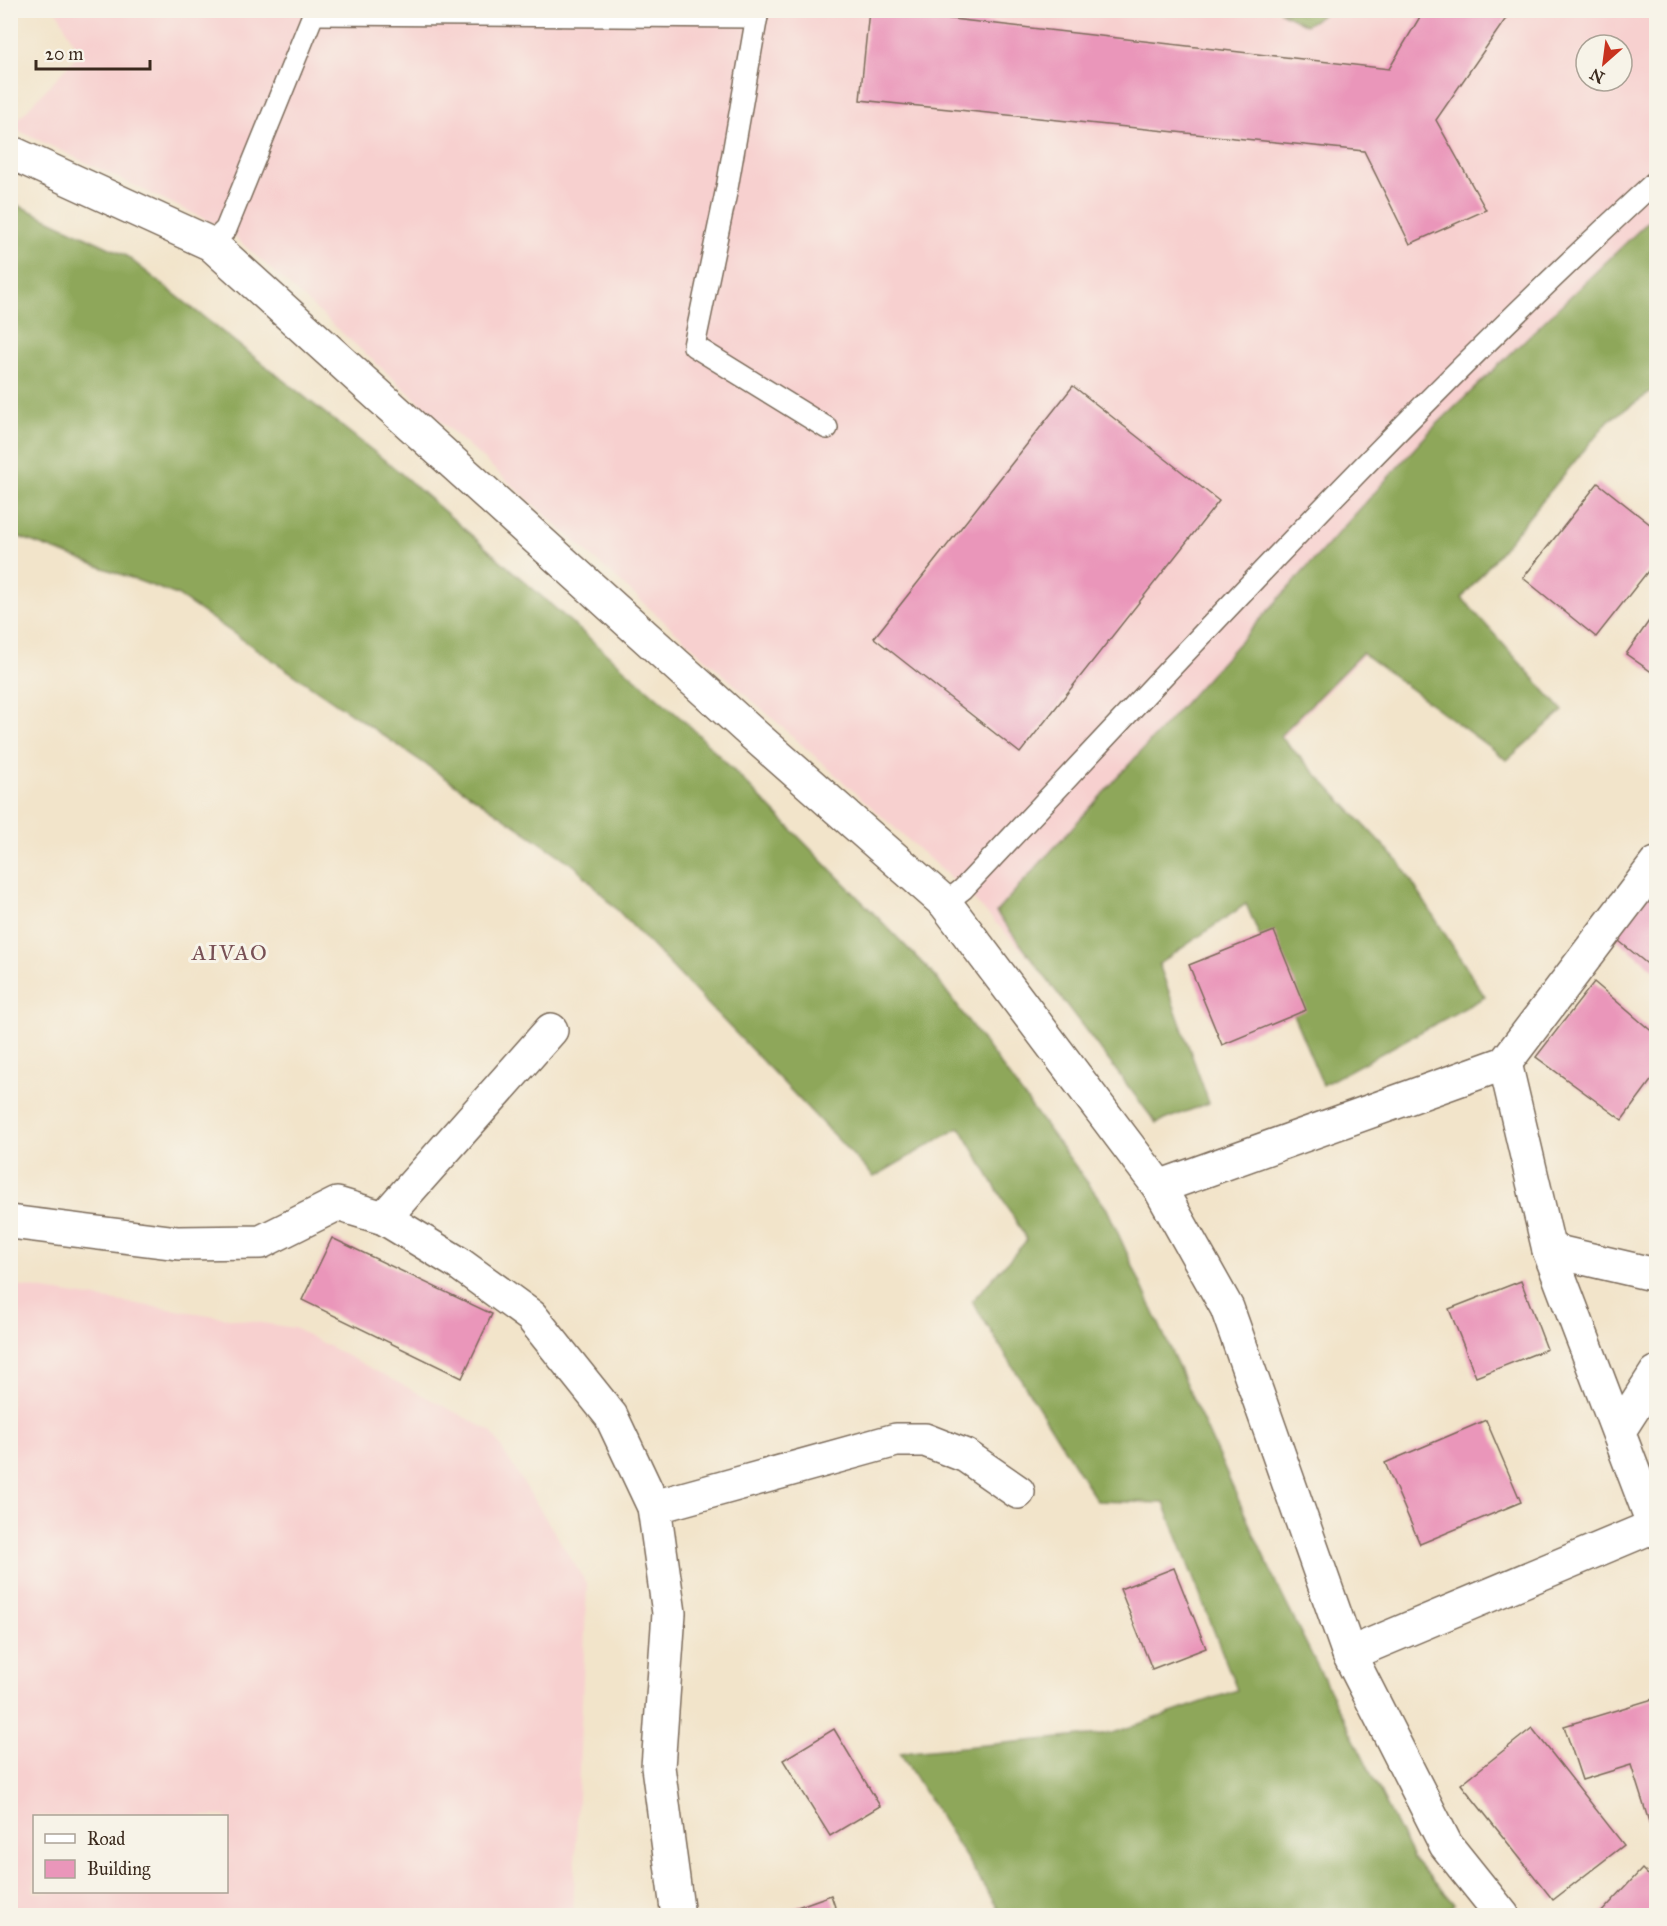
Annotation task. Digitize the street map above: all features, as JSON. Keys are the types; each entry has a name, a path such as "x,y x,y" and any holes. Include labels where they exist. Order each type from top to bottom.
{"street":[{"path":"10,152 211,244 754,735 945,903 1159,1187 1227,1308 1349,1654 1446,1845 1503,1916"},
{"path":"10,171 211,244"},
{"path":"1159,1187 1505,1063 1656,864"},
{"path":"384,1218 551,1030"},
{"path":"1349,1654 1655,1528 1620,1430 1549,1250 1505,1063"},
{"path":"10,1222 178,1243 261,1242 337,1204 384,1218 458,1263 531,1316 611,1416 654,1507 669,1613 658,1767 678,1916"},
{"path":"1549,1250 1656,1275"},
{"path":"1620,1430 1656,1373"},
{"path":"654,1507 896,1440 925,1440 966,1456 1018,1492"}],"lane":[{"path":"211,244 226,229 315,12 758,14 728,188 694,346 827,428"},
{"path":"945,903 963,889 1292,539 1458,369 1571,259 1656,181"}],"shaded area":[{"path":"57,11 1656,11 1656,376 1604,409 1049,978 963,889 226,229 11,127 79,54"},
{"path":"11,1285 294,1328 491,1431 587,1584 573,1915 11,1915"}],"green space":[{"path":"1279,11 1329,11 1306,25"},
{"path":"11,202 125,255 397,470 691,727 935,976 1107,1209 1277,1585 1413,1858 1454,1904 1442,1915 1002,1915 900,1753 1113,1733 1237,1690 1164,1503 1097,1501 972,1301 1027,1240 960,1127 874,1177 575,866 177,595 11,534"},
{"path":"1656,214 1656,389 1609,420 1462,598 1563,711 1507,760 1362,653 1280,736 1400,863 1485,997 1323,1085 1246,904 1159,964 1209,1103 1156,1123 996,912 1432,429"}],"building":[{"path":"869,10 944,10 944,18 1389,69 1424,10 1494,10 1507,17 1436,120 1486,210 1410,244 1364,151 860,100"},
{"path":"1073,386 1219,501 1020,753 874,638"},
{"path":"1598,483 1656,529 1656,561 1596,637 1523,578"},
{"path":"1656,611 1656,675 1626,654"},
{"path":"1656,883 1656,971 1614,937"},
{"path":"1274,931 1306,1010 1222,1045 1189,965"},
{"path":"1594,982 1656,1035 1656,1074 1622,1120 1536,1057"},
{"path":"332,1238 492,1314 462,1378 302,1300"},
{"path":"1521,1281 1547,1349 1476,1377 1449,1309"},
{"path":"1486,1420 1521,1502 1420,1544 1385,1463"},
{"path":"1174,1568 1206,1648 1152,1669 1120,1589"},
{"path":"1656,1698 1656,1823 1650,1825 1631,1765 1582,1780 1564,1726"},
{"path":"1532,1728 1624,1845 1553,1900 1461,1784"},
{"path":"834,1729 880,1806 830,1836 783,1760"},
{"path":"1642,1869 1656,1883 1656,1916 1598,1916"},
{"path":"831,1895 838,1916 775,1916 775,1915"}],"district":[{"name":"AIVAO","path":"230,952"}]}
